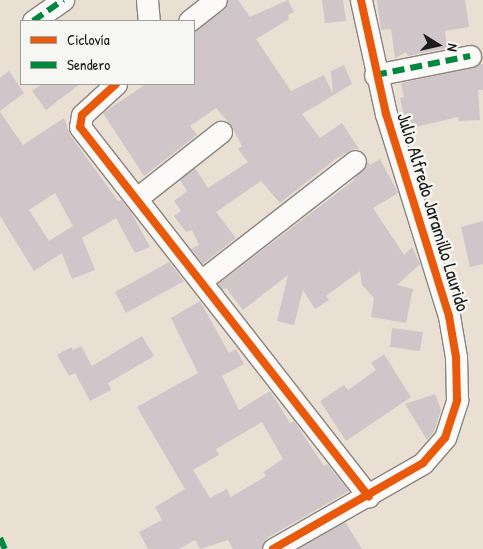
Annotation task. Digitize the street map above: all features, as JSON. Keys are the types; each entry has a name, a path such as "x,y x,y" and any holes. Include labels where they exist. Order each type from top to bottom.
{"street":[{"path":"34,20 63,0"},
{"path":"147,0 148,20"},
{"path":"190,20 216,0"},
{"name":"Julio Alfredo Jaramillo Laurido","path":"273,549 369,497 423,463 445,438 457,400 456,357 449,316 375,75 361,0"},
{"path":"375,75 470,56"},
{"path":"115,85 82,115 80,127 369,497"},
{"path":"137,198 221,132"},
{"path":"201,281 355,161"}],"building":[{"path":"228,0 238,0 250,17 288,0 294,12 288,15 289,19 256,39 291,91 324,75 333,94 331,71 344,65 352,84 302,114 320,138 342,123 359,149 353,149 337,158 280,203 261,181 216,212 236,238 203,264 191,249 199,245 192,230 186,232 174,216 181,211 174,201 187,191 180,180 195,168 208,188 248,162 238,149 242,146 231,125 216,108 190,126 197,135 144,176 103,113 145,85 195,85 195,31 224,10"},
{"path":"322,0 343,0 346,21 325,23"},
{"path":"377,0 465,0 469,27 445,31 447,48 408,56 406,52 395,58 391,29 381,30"},
{"path":"483,64 483,90 478,90 480,120 459,121 458,117 407,129 400,98 404,97 401,83 472,68"},
{"path":"9,71 24,93 0,111 0,78"},
{"path":"41,85 79,85 46,110 32,91"},
{"path":"0,112 23,145 64,118 70,135 118,201 121,200 131,212 150,247 135,253 116,218 82,238 95,270 72,279 62,253 34,271 0,216","holes":["55,193 73,226 49,241 29,210"]},
{"path":"380,159 398,193 373,208 404,255 412,247 420,264 397,285 413,289 406,323 371,317 374,298 362,285 360,271 326,296 329,300 315,309 303,290 294,325 277,321 288,275 243,310 226,288 223,290 218,284 353,181 367,161 370,165"},
{"path":"483,221 483,264 470,267 461,227"},
{"path":"169,262 184,281 126,313 115,292"},
{"path":"200,301 229,353 236,349 244,364 222,376 239,410 270,391 290,423 294,421 324,466 327,464 349,491 267,538 261,549 233,549 228,540 200,549 195,540 179,549 148,549 139,532 162,520 155,507 185,489 137,407 198,373 171,318","holes":["262,422 283,459 263,472 266,476 231,497 227,489 210,498 193,470 219,455 216,449"]},
{"path":"392,328 423,332 420,351 390,347"},
{"path":"142,336 154,356 108,383 111,390 90,401 75,373 69,376 57,355 71,347 73,350 81,346 92,366"},
{"path":"384,354 411,397 346,441 320,401 344,385 348,390 376,370 371,363"},
{"path":"435,394 441,410 434,432 427,440 405,404"},
{"path":"345,522 362,549 298,549"}],"marked path":[{"path":"34,20 63,0"},
{"path":"375,75 470,56"},
{"path":"0,538 5,549"}],"cycle path":[{"path":"273,549 423,463 445,438 457,400 456,357 449,316 386,114 361,0"},
{"path":"115,85 82,115 80,127 369,497"}]}
